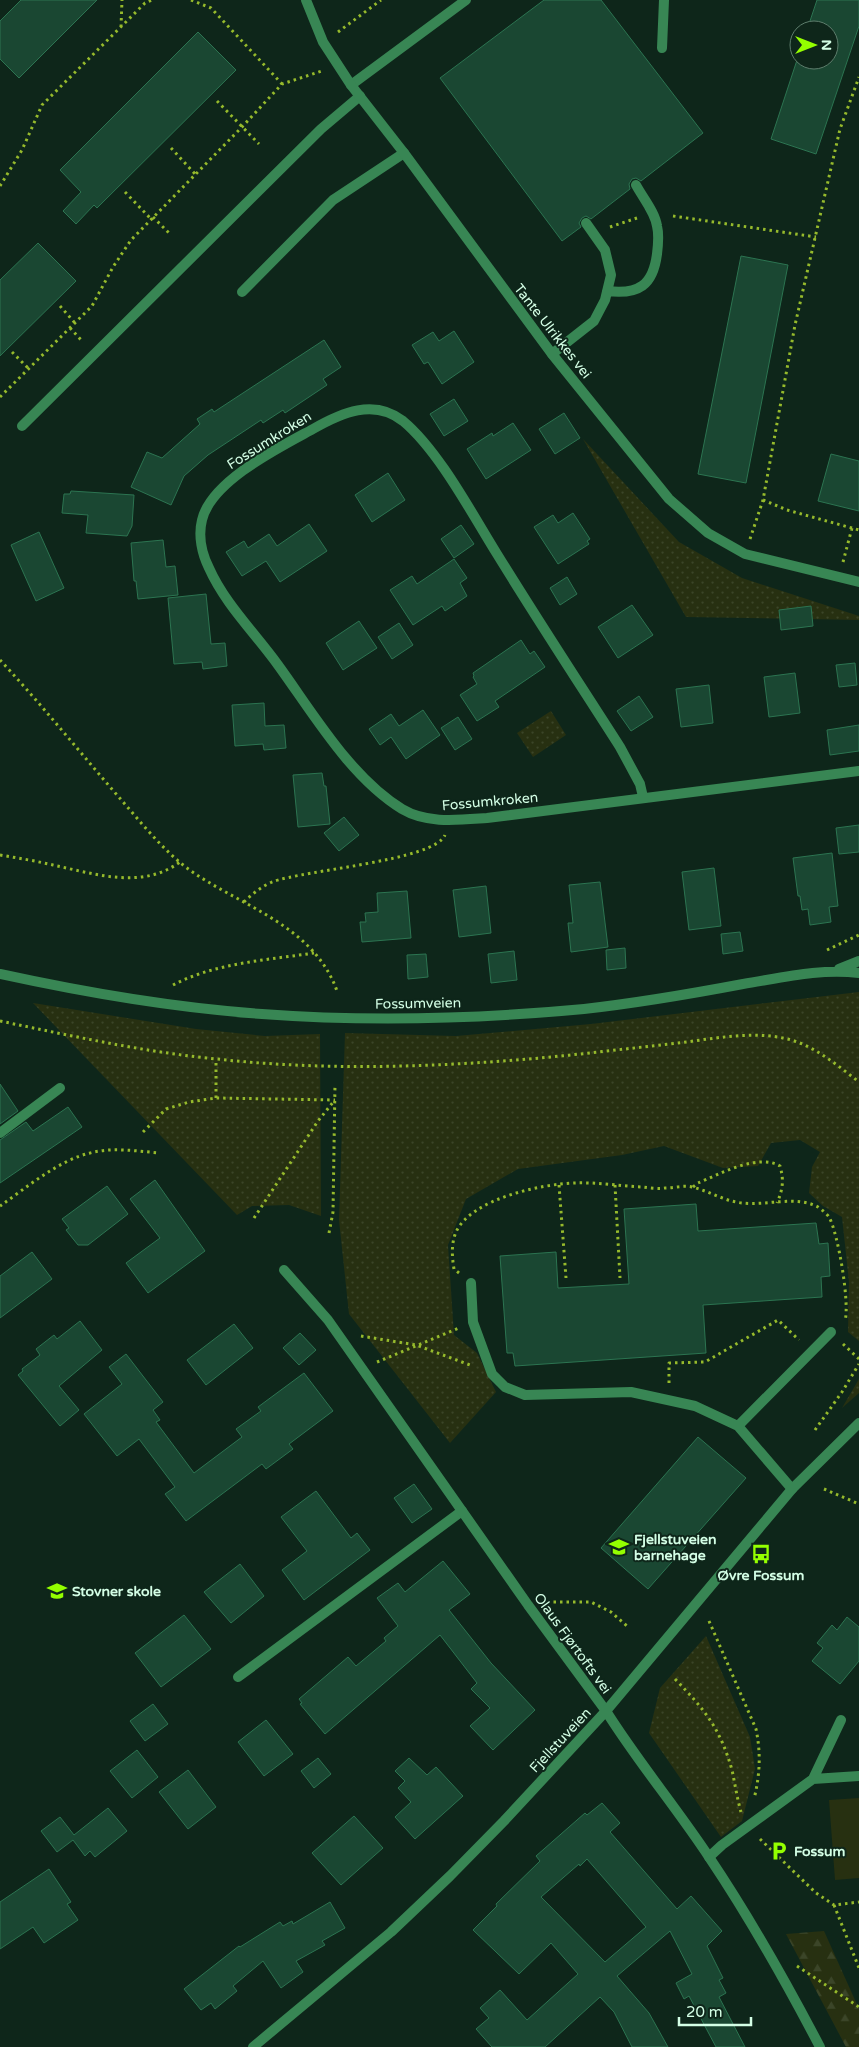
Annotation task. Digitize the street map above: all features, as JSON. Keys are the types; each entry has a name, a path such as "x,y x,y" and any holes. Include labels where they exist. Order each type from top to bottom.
{"street":[{"name":"Tante Ulrikkes vei","path":"306,0 323,42 351,86 404,153 552,354 669,499 708,532 745,554 859,582"},
{"path":"351,86 466,0"},
{"path":"662,48 664,0"},
{"path":"22,426 321,128 360,96"},
{"path":"242,292 333,200 404,153"},
{"path":"607,291 621,293 632,291 644,285 655,271 658,250 657,226 636,185"},
{"path":"552,354 594,321 605,300 611,275 605,250 586,223"},
{"name":"Fossumkroken","path":"643,797 640,784 620,747 430,450 413,430 388,412 374,408 360,409 327,421 242,472 222,488 208,505 202,520 202,553 219,586 310,710 356,768 377,790 404,810 432,819 487,818 859,771"},
{"name":"Fossumveien","path":"0,974 66,988 167,1004 303,1017 452,1017 584,1009 836,970 859,961"},
{"name":"Fossumveien","path":"836,970 859,973"},
{"path":"0,1133 60,1088"},
{"name":"Olaus Fjørtofts vei","path":"284,1270 328,1320 606,1711 632,1752 709,1857 767,1950 820,2047"},
{"path":"471,1283 473,1322 492,1374 505,1387 525,1395 631,1392 695,1406 738,1426 792,1489"},
{"path":"738,1426 831,1332"},
{"name":"Fjellstuveien","path":"253,2047 391,1932 450,1876 606,1711 792,1489 859,1423"},
{"path":"238,1677 462,1511"},
{"path":"709,1857 747,1826 813,1779 841,1720"},
{"path":"813,1779 859,1776"}],"path":[{"path":"121,27 122,0"},
{"path":"0,186 22,150 42,105 145,3 152,0"},
{"path":"191,0 211,8 282,84"},
{"path":"335,34 381,0"},
{"path":"0,397 92,306 113,267 131,240 282,84 322,71"},
{"path":"745,554 763,500 795,325 840,128 859,77"},
{"path":"217,101 259,144"},
{"path":"171,148 196,175"},
{"path":"125,192 171,235"},
{"path":"612,226 652,214 816,237"},
{"path":"60,306 75,323"},
{"path":"70,328 85,344"},
{"path":"12,352 29,369"},
{"path":"763,500 787,510 859,530"},
{"path":"839,577 852,528"},
{"path":"0,660 136,816 180,862 212,884 292,932 314,953 332,978 337,991"},
{"path":"244,902 263,887 286,878 399,857 426,850 443,840 451,820"},
{"path":"0,856 125,878 159,874 180,862"},
{"path":"827,950 859,935"},
{"path":"173,985 186,978 212,970 314,953"},
{"path":"0,1021 105,1044 216,1059 295,1064 380,1066 491,1062 715,1039 764,1036 784,1038 801,1045 825,1058 859,1082"},
{"path":"216,1059 216,1098"},
{"path":"329,1233 332,1212 335,1084"},
{"path":"143,1132 156,1117 171,1107 189,1102 216,1098 334,1100"},
{"path":"254,1218 334,1100"},
{"path":"0,1206 74,1158 108,1150 159,1153"},
{"path":"693,1187 698,1183 749,1163 759,1161 774,1162 780,1166 784,1178 782,1191 777,1203"},
{"path":"471,1283 454,1269 452,1256 453,1242 456,1231 467,1217 482,1206 509,1195 572,1183 664,1188 693,1187 723,1199 743,1204 802,1202 818,1207 828,1216 834,1230 846,1298 847,1314 844,1323"},
{"path":"615,1184 620,1278"},
{"path":"559,1185 566,1278"},
{"path":"670,1401 669,1363 705,1362 778,1320 811,1351"},
{"path":"375,1362 473,1322"},
{"path":"357,1336 416,1345 492,1374"},
{"path":"815,1430 859,1364"},
{"path":"824,1489 859,1504"},
{"path":"544,1602 591,1602 611,1612 627,1626"},
{"path":"709,1621 756,1729 760,1746 760,1766 747,1826"},
{"path":"675,1679 704,1710 716,1728 729,1762 740,1810 747,1826 816,1893 834,1905 859,1968"},
{"path":"834,1905 859,1902"},
{"path":"796,1966 859,2007"}],"green space":[{"path":"583,439 679,542 742,578 859,616 859,620 686,617"},
{"path":"551,711 566,735 533,757 517,733"},
{"path":"859,992 859,1341 848,1332 849,1282 842,1217 823,1206 809,1193 812,1167 820,1152 800,1140 771,1143 758,1166 723,1168 664,1146 622,1155 518,1169 466,1199 448,1245 454,1335 477,1353 496,1392 450,1443 349,1314 339,1220 345,1033 456,1036 591,1024"},
{"path":"33,1003 196,1029 265,1036 320,1034 321,1216 289,1205 252,1206 237,1215"},
{"path":"859,1379 859,1393 842,1408"},
{"path":"706,1636 750,1737 755,1769 742,1821 721,1837 649,1733 660,1688"},
{"path":"859,1798 859,1878 835,1880 829,1800"},
{"path":"824,1931 859,2009 859,2047 846,2047 786,1934"}],"building":[{"path":"21,0 97,0 19,78 0,59 0,21"},
{"path":"544,0 601,0 703,133 641,181 636,178 632,179 629,184 630,189 591,219 586,216 582,218 579,223 581,227 562,241 440,78"},
{"path":"817,0 859,0 859,26 816,154 771,139 794,70 839,70 839,20 810,20"},
{"path":"198,32 236,70 97,208 94,205 76,224 63,211 81,192 60,170"},
{"path":"38,243 76,281 0,356 0,280"},
{"path":"741,256 788,265 746,483 698,474"},
{"path":"454,331 474,362 442,384 428,362 424,364 412,345 433,332 439,341"},
{"path":"324,340 341,367 323,379 327,385 285,413 283,410 263,423 261,420 208,455 184,476 171,505 131,487 147,452 162,458 200,424 197,419 212,409 214,412"},
{"path":"454,399 468,421 444,436 430,414"},
{"path":"564,413 580,438 555,454 539,429"},
{"path":"513,423 531,450 486,479 467,449 492,433 493,436"},
{"path":"831,454 859,461 859,511 818,501"},
{"path":"388,473 405,500 372,522 355,495"},
{"path":"71,491 134,495 132,526 127,536 86,533 88,515 62,513 64,494 70,494"},
{"path":"573,513 590,539 587,541 589,544 558,564 534,527 553,515 558,523"},
{"path":"309,524 327,551 280,582 266,561 242,576 226,552 244,541 248,548 269,534 277,546"},
{"path":"461,525 474,544 454,558 441,539"},
{"path":"39,532 64,588 36,601 11,545"},
{"path":"163,540 166,567 175,566 178,595 138,599 136,581 134,581 131,543"},
{"path":"454,559 467,578 460,583 467,596 445,611 442,606 413,625 390,590 412,576 417,584"},
{"path":"567,577 577,594 560,605 550,588"},
{"path":"206,594 211,644 225,643 227,666 203,669 202,662 174,664 168,598"},
{"path":"632,605 653,635 618,658 598,627"},
{"path":"811,606 813,626 781,630 779,610"},
{"path":"359,621 377,648 343,670 326,643"},
{"path":"399,623 413,645 392,659 378,637"},
{"path":"521,640 530,654 534,651 545,667 495,701 499,707 477,721 460,695 477,684 473,673"},
{"path":"855,663 857,685 839,687 836,665"},
{"path":"795,673 800,713 769,717 764,677"},
{"path":"709,685 713,723 681,727 676,689"},
{"path":"639,696 653,717 631,731 617,711"},
{"path":"264,703 265,726 284,725 286,748 264,750 263,744 235,746 232,705"},
{"path":"423,710 440,735 406,759 391,737 380,745 369,729 391,714 399,726"},
{"path":"458,717 472,739 455,750 441,728"},
{"path":"859,725 859,751 830,755 827,730"},
{"path":"322,773 324,786 326,786 330,824 298,827 293,775"},
{"path":"344,817 359,835 339,851 324,833"},
{"path":"859,825 859,852 839,854 836,828"},
{"path":"832,853 838,906 829,907 831,922 810,925 808,909 802,910 800,896 798,896 793,858"},
{"path":"714,868 721,926 689,930 682,872"},
{"path":"600,882 608,947 571,952 568,923 573,923 569,885"},
{"path":"486,886 491,933 459,937 453,890"},
{"path":"407,891 411,938 362,942 360,922 366,922 365,913 378,912 377,893"},
{"path":"740,932 743,951 723,954 721,934"},
{"path":"625,948 626,968 607,970 606,950"},
{"path":"514,951 517,980 491,983 488,954"},
{"path":"426,954 428,977 408,979 407,955"},
{"path":"0,1084 18,1111 0,1124"},
{"path":"68,1107 82,1127 0,1183 0,1140 26,1122 33,1131"},
{"path":"155,1180 205,1251 148,1293 126,1263 160,1238 130,1199"},
{"path":"107,1186 128,1214 88,1245 78,1245 66,1230 69,1228 62,1219"},
{"path":"696,1204 698,1231 816,1223 819,1244 828,1243 830,1276 821,1277 822,1297 703,1305 706,1353 515,1366 513,1353 507,1353 500,1256 556,1252 558,1288 629,1284 624,1209"},
{"path":"32,1252 52,1279 0,1318 0,1276"},
{"path":"80,1321 102,1350 59,1386 79,1410 60,1426 18,1375 23,1371 22,1369 40,1355 36,1349 54,1335 57,1339"},
{"path":"234,1324 253,1348 206,1385 187,1360"},
{"path":"300,1333 316,1350 299,1365 283,1348"},
{"path":"126,1354 163,1402 153,1410 160,1420 156,1422 194,1473 242,1437 236,1429 261,1411 258,1407 304,1373 333,1411 289,1444 293,1449 266,1469 262,1464 186,1521 165,1494 175,1487 139,1439 117,1456 84,1414 122,1384 109,1367"},
{"path":"698,1437 746,1478 648,1589 601,1548"},
{"path":"414,1484 432,1509 412,1523 394,1498"},
{"path":"316,1491 351,1538 357,1533 370,1550 304,1600 282,1570 307,1551 281,1517"},
{"path":"443,1561 470,1594 449,1610 491,1663 535,1710 493,1750 470,1726 490,1708 471,1689 477,1683 440,1635 325,1734 300,1704 302,1703 299,1699 348,1657 356,1666 386,1641 384,1638 398,1626 377,1598 398,1583 405,1592"},
{"path":"240,1564 264,1596 231,1623 204,1592"},
{"path":"184,1615 211,1649 161,1687 135,1653"},
{"path":"847,1617 859,1627 859,1661 840,1684 812,1661 823,1648 817,1643 832,1625 837,1630"},
{"path":"153,1704 168,1724 145,1741 130,1721"},
{"path":"266,1720 293,1754 264,1776 238,1742"},
{"path":"137,1750 158,1777 132,1798 110,1771"},
{"path":"318,1758 331,1774 314,1788 301,1771"},
{"path":"409,1758 427,1775 436,1767 463,1796 415,1839 395,1817 411,1802 398,1788 405,1781 395,1771"},
{"path":"188,1770 216,1807 188,1829 159,1792"},
{"path":"602,1803 620,1823 610,1832 677,1909 691,1896 722,1931 707,1946 723,1978 719,1980 726,1993 719,1997 745,2047 716,2047 689,1996 684,1999 676,1983 692,1974 670,1931 617,1976 649,2013 668,2047 632,2047 614,2012 600,1997 545,2047 492,2047 476,2029 489,2018 480,2008 500,1990 527,2020 578,1974 551,1943 519,1974 473,1930 497,1906 496,1904 540,1861 536,1856 585,1813 587,1815","holes":["587,1859 646,1927 605,1962 541,1897"]},
{"path":"108,1808 127,1831 95,1857 90,1851 85,1856 73,1840 57,1852 41,1831 60,1817 74,1835"},
{"path":"354,1816 383,1848 341,1885 312,1853"},
{"path":"49,1869 71,1902 67,1904 78,1920 44,1943 33,1927 0,1949 0,1902"},
{"path":"330,1902 345,1928 322,1941 325,1945 296,1961 303,1972 281,1988 263,1961 233,1986 237,1991 215,2009 211,2003 201,2010 184,1989 239,1946 280,1922 283,1926 292,1921 293,1924"}],"place":[{"name":"Fjellstuveien barnehage","path":"619,1547"},
{"name":"Øvre Fossum","path":"761,1554"},
{"name":"Stovner skole","path":"57,1591"},
{"name":"Fossum","path":"779,1851"}]}
